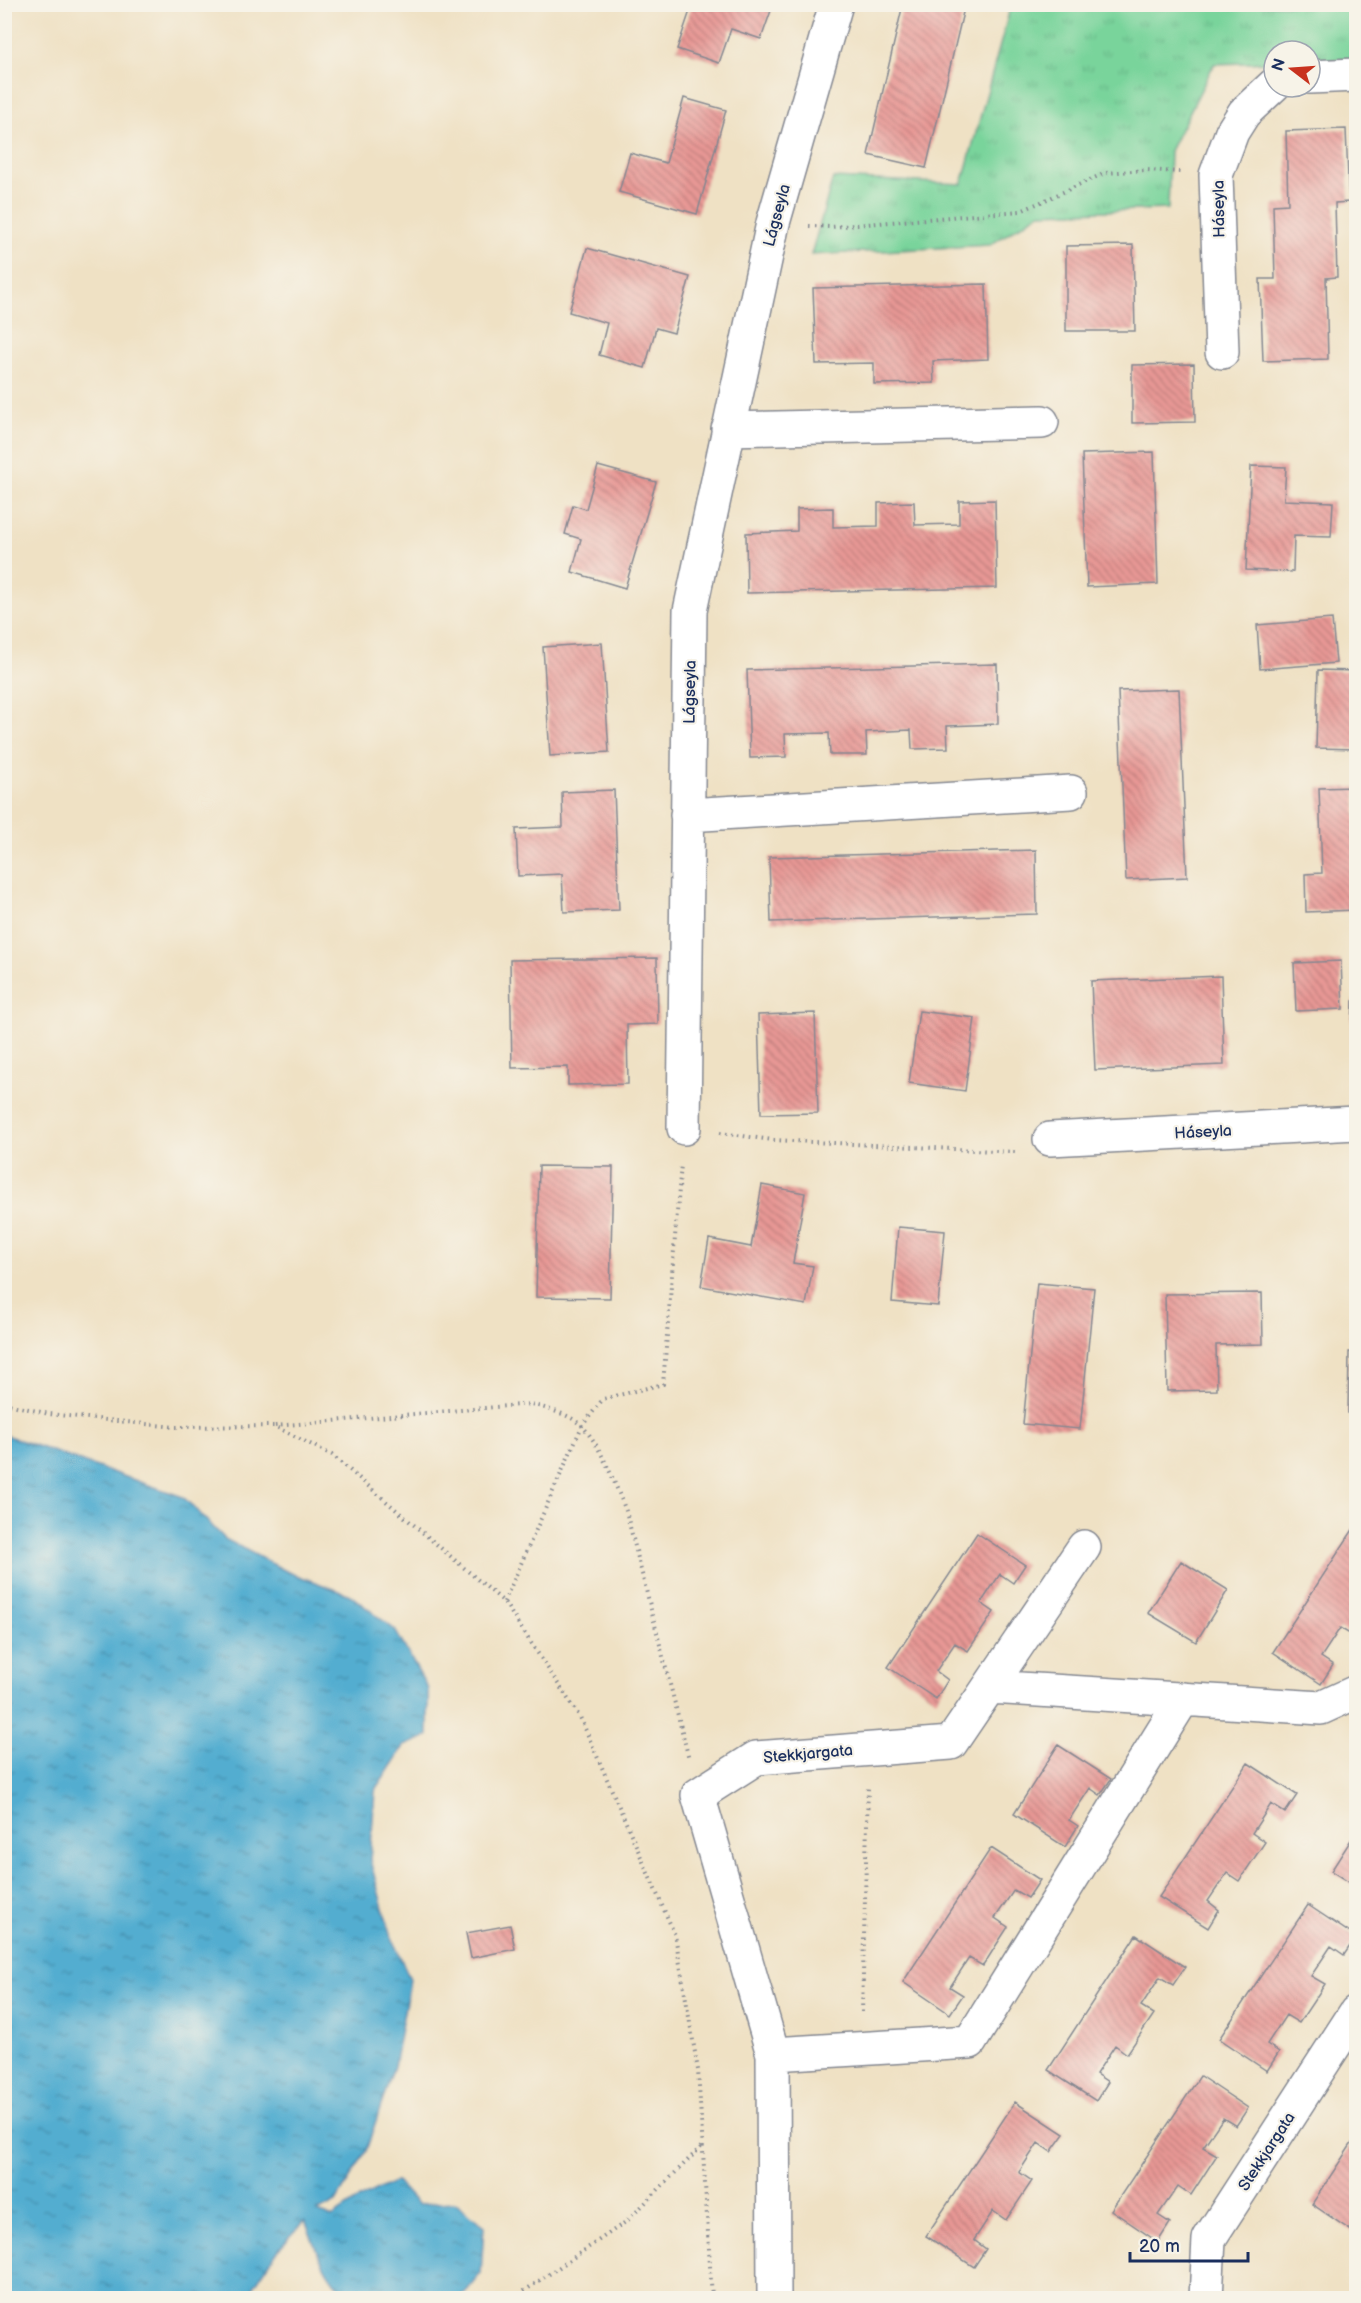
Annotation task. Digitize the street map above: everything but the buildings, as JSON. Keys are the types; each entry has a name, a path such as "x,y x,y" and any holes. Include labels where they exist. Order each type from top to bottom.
{"street":[{"name":"Lágseyla","path":"684,1128 690,611 772,223 836,4"},
{"path":"1322,76 1356,75"},
{"name":"Háseyla","path":"1222,352 1216,175 1232,132 1244,113 1262,96"},
{"path":"728,429 1042,422"},
{"path":"687,815 1071,792"},
{"name":"Háseyla","path":"1050,1139 1356,1123"},
{"name":"Stekkjargata","path":"698,1795 756,1758 951,1743 1084,1548"},
{"path":"990,1687 1321,1708 1356,1692"},
{"path":"773,2054 970,2042 1183,1699"},
{"path":"698,1795 773,2054 774,2298"},
{"name":"Stekkjargata","path":"1206,2298 1209,2239 1356,2012"}],"path":[{"path":"772,223 831,227 1021,211 1105,173 1147,170 1216,175"},
{"path":"504,1602 582,1426 603,1399 663,1384 684,1128 773,1140 1020,1152 1050,1139"},
{"path":"4,1402 49,1414 175,1427 274,1426 531,1404 556,1412 582,1426 611,1472 626,1510 698,1795"},
{"path":"274,1426 332,1455 504,1602 580,1717 675,1935 698,2070 712,2298"},
{"path":"863,2049 861,2023 869,1748"},
{"path":"514,2298 627,2221 704,2144"}],"green space":[{"path":"1011,5 1356,5 1356,59 1322,60 1322,39 1262,39 1262,62 1214,64 1170,151 1168,209 1040,213 990,245 811,255 833,178 962,184"}],"water":[{"path":"5,1435 183,1497 225,1539 288,1572 350,1595 395,1630 428,1689 428,1736 404,1746 375,1791 370,1860 390,1934 410,1979 394,2066 366,2151 336,2202 317,2212 332,2217 357,2200 396,2181 417,2204 455,2202 484,2226 481,2273 461,2298 355,2298 345,2293 329,2275 305,2221 280,2247 246,2298 5,2298"}]}
